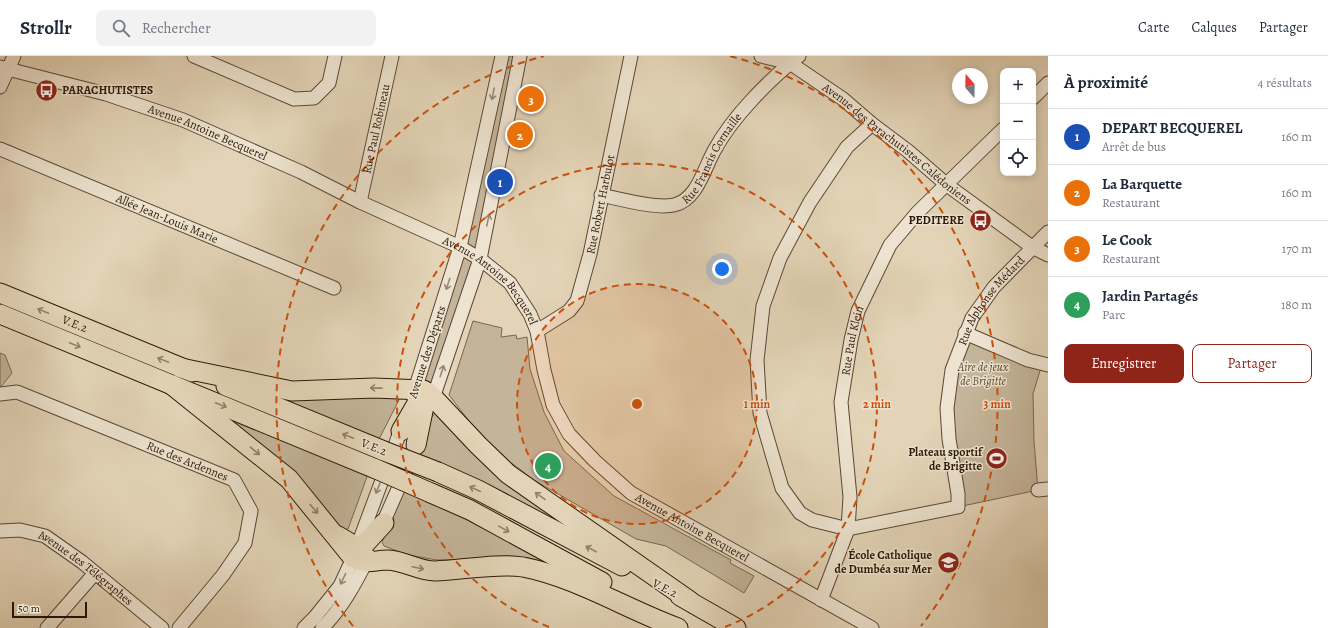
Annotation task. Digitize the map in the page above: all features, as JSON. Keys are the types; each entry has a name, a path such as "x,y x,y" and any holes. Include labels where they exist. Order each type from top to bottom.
{"highway":[{"name":"V.E.2","path":"0,293 438,472 478,490 690,601 736,628"},
{"name":"V.E.2","path":"0,314 376,469 470,510 686,628"},
{"path":"181,368 292,391 374,388 424,396 508,474 690,601"},
{"path":"172,385 289,479 334,532 339,542 363,553 416,568 434,571 521,567 558,575 678,628"},
{"path":"401,431 416,405 424,396"},
{"path":"416,445 423,415 424,396"},
{"path":"363,553 375,521"}],"street":[{"path":"0,87 4,68 14,56"},
{"path":"194,56 294,99 314,98 329,83 336,56"},
{"name":"Rue Paul Robineau","path":"360,202 392,56"},
{"name":"Avenue des Départs","path":"424,396 460,246 502,56"},
{"name":"Avenue des Départs","path":"424,396 480,258 520,56"},
{"name":"Rue Robert Harbulot","path":"537,332 570,311 577,302 590,254 631,56"},
{"name":"Avenue des Parachutistes Calédoniens","path":"761,56 794,59 872,124 908,151 947,185 1032,247 1048,256"},
{"name":"Rue Francis Cornaille","path":"601,195 663,206 674,205 687,200 699,181 714,150 737,118 794,59"},
{"name":"Avenue Antoine Becquerel","path":"4,68 106,94 183,120 301,172 360,202 460,246 480,258 510,283 530,314 537,332 544,370 553,405 569,434 595,461 631,493 872,628"},
{"path":"1036,95 1048,83"},
{"path":"848,529 812,520 800,513 782,488 770,452 760,413 757,360 762,306 780,258 810,202 847,147 872,124"},
{"name":"Rue Paul Klein","path":"821,600 848,529 850,497 841,402 851,340 858,311 890,245 917,213 1000,132"},
{"name":"Allée Jean-Louis Marie","path":"0,148 334,288"},
{"name":"Rue Alphonse Médard","path":"848,529 958,507 958,494 949,439 947,408 952,370 972,318 994,287 1048,232"},
{"path":"966,333 1028,360 1048,365"},
{"name":"Rue des Ardennes","path":"0,394 17,392 234,480 251,510 245,543 223,574 179,628"},
{"path":"375,521 401,431"},
{"path":"375,521 416,445"},
{"name":"Avenue des Télégraphes","path":"0,531 20,530 45,536 95,573 162,628"},
{"path":"304,628 340,586 363,553"},
{"path":"322,628 337,610 363,553"},
{"path":"48,628 95,573"}],"green space":[{"path":"502,56 520,56 493,194 434,398 415,390 460,247"},
{"path":"473,321 502,328 501,337 516,335 517,339 527,337 530,369 544,412 564,451 614,496 731,560 730,563 754,576 744,593 666,546 636,539 534,480 497,452 469,421 449,395"},
{"name":"Aire de jeux de Brigitte","path":"965,333 1042,364 1033,394 1034,441 1038,490 958,507 947,408"},
{"path":"0,353 5,355 12,373 0,388"},
{"path":"270,394 396,396 399,400 379,439"},
{"path":"436,412 584,532 560,523 497,489 418,457 431,418"},
{"path":"225,417 368,474 348,529 341,531"},
{"path":"405,488 560,567 529,558 437,560 408,555 384,546 382,542"}],"place":[{"name":"PARACHUTISTES","path":"46,90"},
{"name":"Le Cook","path":"531,99"},
{"name":"La Barquette","path":"520,135"},
{"name":"DEPART BECQUEREL","path":"500,182"},
{"name":"PEDITERE","path":"980,220"},
{"name":"Plateau sportif de Brigitte","path":"997,459"},
{"name":"Jardin Partagés","path":"548,466"},
{"name":"École Catholique de Dumbéa sur Mer","path":"948,562"}]}
